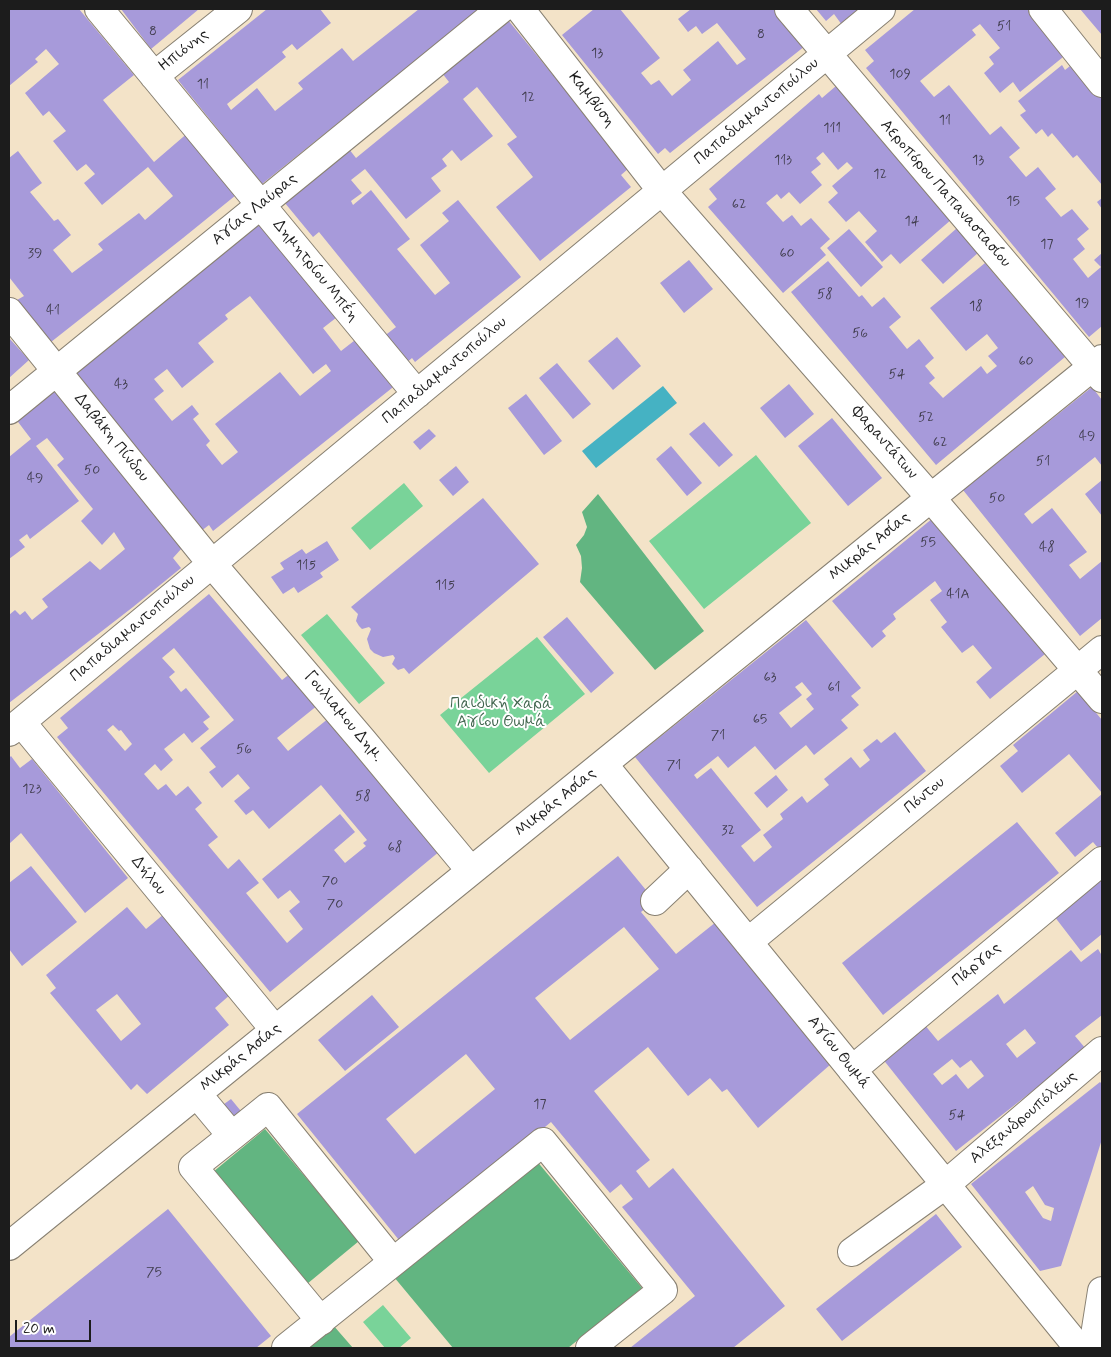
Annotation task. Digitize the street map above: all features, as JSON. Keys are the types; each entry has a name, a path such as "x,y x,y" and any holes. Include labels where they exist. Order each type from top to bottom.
{"street":[{"name":"Δημητρίου Μπέη","path":"99,9 417,394"},
{"name":"Ηπιόνης","path":"154,76 238,9"},
{"name":"Αγίας Λαύρας","path":"9,410 501,9"},
{"name":"Καμβύση","path":"520,9 662,191"},
{"name":"Αεροπόρου Παπαναστασίου","path":"789,9 1099,368"},
{"name":"Παπαδιαμαντοπούλου","path":"15,727 881,9"},
{"path":"1043,9 1100,74"},
{"name":"Φαραντάτων","path":"662,191 931,498 1102,700"},
{"name":"Δαβάκη Πίνδου","path":"9,312 212,564"},
{"name":"Μικράς Ασίας","path":"9,1246 931,498 1099,368"},
{"name":"Γουλιαμου Δημ.","path":"212,564 471,871"},
{"name":"Πόντου","path":"748,942 1102,650"},
{"name":"Δήλου","path":"15,727 275,1030"},
{"name":"Αγίου Θωμά","path":"604,764 1077,1347"},
{"name":"Πάργας","path":"852,1070 1102,861"},
{"path":"655,901 689,869"},
{"name":"Αλεξανδρουπόλεως","path":"852,1252 945,1185 1102,1052"},
{"path":"196,1094 232,1136"},
{"path":"320,1321 193,1167 268,1108 394,1262"},
{"path":"286,1348 543,1142 663,1290 590,1348"},
{"path":"1077,1347 1102,1291"}],"green space":[{"path":"756,455 811,523 704,609 649,541"},
{"path":"404,483 423,506 370,550 351,528"},
{"path":"598,494 704,631 655,670 580,582 581,556 576,545 584,535 587,527 582,512"},
{"path":"327,614 385,683 359,704 301,635"},
{"name":"Παιδική Χαρά Αγίου Θωμά","path":"537,637 585,694 489,773 440,715"},
{"path":"265,1129 359,1241 307,1284 213,1172"},
{"path":"536,1160 642,1288 568,1348 453,1348 394,1277"},
{"path":"383,1305 411,1338 399,1348 385,1348 363,1322"},
{"path":"333,1325 353,1348 304,1348"}],"water":[{"path":"663,386 677,403 596,468 582,451"}],"building":[{"path":"11,9 79,9 134,75 103,100 154,162 190,131 241,191 51,342 17,300 24,296 9,277 9,158 18,151 42,183 30,192 54,221 58,219 71,235 53,250 72,273 103,250 98,244 139,213 145,220 173,196 148,167 102,205 84,183 95,174 86,164 77,171 53,141 66,131 49,111 43,116 25,93 59,64 46,49 35,59 38,62 9,86 9,11"},
{"path":"121,9 199,9 151,49"},
{"path":"267,9 320,9 331,23 297,50 292,44 282,52 286,57 227,104 231,110 257,88 275,111 303,89 298,83 342,48 353,61 419,9 480,9 262,184 178,80"},
{"path":"594,9 620,9 660,58 641,73 651,85 659,80 672,96 691,80 683,70 718,41 737,65 746,59 717,23 702,34 696,26 688,32 678,19 691,9 775,9 805,46 670,153 665,148 658,154 562,35"},
{"path":"816,9 862,9 842,25 834,14 826,21"},
{"path":"915,9 1032,9 1068,53 1020,92 1013,82 1000,93 984,73 994,64 989,57 1000,48 980,24 972,30 976,35 920,81 934,97 949,85 990,135 1001,126 1020,148 1009,157 1026,177 1038,167 1056,189 1045,198 1061,217 1072,209 1089,229 1077,239 1085,249 1073,259 1088,278 1101,267 1094,260 1102,253 1102,326 1089,337 866,68 874,61 865,50"},
{"path":"1080,9 1102,9 1102,35"},
{"path":"508,20 629,168 621,175 631,187 540,261 496,207 533,177 507,144 517,137 477,87 463,99 493,136 461,161 452,150 442,159 447,166 431,178 441,191 406,219 365,169 351,180 362,193 351,201 353,205 371,190 410,239 397,249 435,295 450,283 420,245 449,221 442,213 458,200 521,277 415,362 412,358 405,364 383,337 396,327 319,232 313,237 280,197 345,144 356,158 449,82 442,73"},
{"path":"1075,62 1102,96 1102,185 1077,155 1073,158 1052,133 1048,137 1042,129 1036,134 1020,115 1026,111 1018,101 1062,65 1065,70"},
{"path":"836,86 952,219 900,264 891,254 882,262 865,242 877,231 859,211 846,222 828,202 838,193 832,186 853,168 847,162 838,170 823,152 816,158 821,164 811,172 822,185 800,204 789,192 781,199 777,194 766,203 783,222 792,215 801,226 811,218 830,239 820,248 826,255 783,293 708,207 717,199 709,189 819,94 822,98"},
{"path":"1102,198 1102,209 1097,202"},
{"path":"262,215 341,314 323,328 341,351 359,337 397,384 213,531 209,525 201,531 70,368","holes":["250,296 313,374 326,364 331,371 300,396 280,372 215,424 238,452 222,465 206,445 210,441 193,419 199,414 192,405 172,421 154,399 164,391 154,379 167,369 182,388 214,362 198,343 228,319 225,315"]},
{"path":"957,228 979,252 943,284 921,260"},
{"path":"849,229 883,267 861,287 827,248"},
{"path":"689,260 713,289 684,313 660,283"},
{"path":"828,261 859,297 862,295 872,307 884,297 901,317 889,327 907,349 919,339 934,358 925,366 935,378 929,383 943,398 981,366 987,374 997,366 988,356 998,348 987,334 966,351 930,308 985,263 1065,357 936,465 791,292"},
{"path":"617,337 641,366 613,390 588,361"},
{"path":"9,338 29,360 9,378"},
{"path":"557,363 591,404 573,419 539,378"},
{"path":"52,382 182,548 173,558 181,568 9,703 9,615 15,610 20,615 25,611 32,620 48,607 42,599 90,561 100,570 125,549 114,532 102,545 81,521 93,509 57,465 64,459 47,438 36,446 79,501 30,539 27,534 19,540 25,547 9,559 9,457 31,439 12,414"},
{"path":"789,384 814,414 785,438 760,408"},
{"path":"1092,387 1102,400 1102,466 1095,457 1024,514 1032,524 1052,508 1087,552 1069,565 1080,579 1102,561 1102,618 1080,636 963,490"},
{"path":"526,394 562,441 544,455 508,408"},
{"path":"832,418 882,478 848,506 798,446"},
{"path":"704,422 733,455 719,467 689,434"},
{"path":"429,429 436,436 420,450 413,442"},
{"path":"671,446 702,483 687,496 656,459"},
{"path":"456,466 469,482 453,496 439,480"},
{"path":"1102,480 1102,516 1085,494"},
{"path":"483,498 539,564 409,674 404,668 398,670 392,664 395,658 393,655 383,657 370,649 367,639 371,629 369,627 362,629 359,626 356,621 358,614 351,607"},
{"path":"933,518 1045,654 990,699 976,682 992,668 973,645 962,653 941,627 947,622 930,600 942,591 935,581 893,614 896,619 882,631 886,636 872,648 832,601"},
{"path":"327,541 339,560 320,573 323,577 298,593 294,587 283,594 271,577 284,569 280,563 302,549 306,554"},
{"path":"209,594 282,680 291,673 318,705 277,738 288,751 329,718 440,851 270,992 57,737 68,728 60,718","holes":["174,648 234,720 200,748 216,767 209,772 222,788 238,774 250,788 234,801 246,815 253,810 269,829 321,785 367,840 363,843 366,846 345,863 334,850 355,832 340,814 262,879 278,899 290,890 300,902 289,911 303,929 287,943 246,893 259,883 239,859 228,869 208,845 218,837 195,809 202,803 188,786 176,796 166,784 158,790 144,774 155,764 161,771 173,760 164,749 184,733 192,743 209,729 203,722 210,717 186,688 181,692 169,677 175,672 162,658","113,725 119,731 121,730 132,744 125,751 107,730"]},
{"path":"567,617 614,673 591,693 543,637"},
{"path":"806,620 861,688 851,696 859,705 841,720 848,728 814,755 806,745 775,770 755,746 728,768 718,756 694,775 697,779 711,768 761,830 741,846 754,862 772,847 763,835 783,819 780,814 802,796 807,803 829,785 824,779 851,757 860,768 870,760 863,750 877,739 881,743 895,732 926,771 757,907 635,757","holes":["802,682 812,694 806,699 814,709 791,728 779,713 802,695 795,687"]},
{"path":"1078,691 1102,720 1102,793 1069,754 1022,793 1000,766 1018,751 1013,745"},
{"path":"11,756 20,768 32,759 128,878 85,913 21,833 9,844 9,758"},
{"path":"776,775 788,790 767,808 754,793"},
{"path":"1102,794 1102,845 1098,848 1093,842 1075,857 1055,833"},
{"path":"1017,822 1059,873 883,1015 842,963"},
{"path":"618,856 655,901 641,912 676,954 716,922 831,1064 758,1128 727,1089 722,1092 710,1078 688,1096 648,1047 594,1091 650,1160 636,1171 649,1188 673,1168 785,1306 733,1348 630,1348 695,1296 622,1207 633,1199 621,1184 610,1193 551,1122 403,1245 297,1114","holes":["624,927 659,969 570,1040 535,998","466,1054 495,1089 415,1154 386,1119"]},
{"path":"31,866 77,922 22,966 9,949 9,883"},
{"path":"1102,872 1102,934 1081,951 1051,912"},
{"path":"127,907 146,929 164,914 231,994 215,1008 229,1025 147,1094 137,1084 131,1090 50,993 56,988 46,975","holes":["117,994 141,1024 121,1041 96,1010"]},
{"path":"1098,949 1102,953 1102,1015 1075,1036 1086,1049 956,1151 882,1058 924,1024 938,1041 998,994 1004,1004 1071,950 1081,962","holes":["1025,1029 1036,1043 1017,1058 1006,1044","952,1059 960,1068 971,1060 984,1076 968,1089 956,1074 942,1085 933,1074"]},
{"path":"372,995 399,1027 345,1071 318,1040"},
{"path":"1100,1082 1102,1084 1102,1139 1061,1266 1040,1271 971,1184","holes":["1033,1186 1045,1205 1054,1208 1051,1221 1043,1218 1025,1192"]},
{"path":"231,1099 245,1116 234,1125 220,1107"},
{"path":"168,1209 271,1336 256,1348 9,1348 9,1337"},
{"path":"936,1214 962,1247 842,1341 816,1309"}]}
